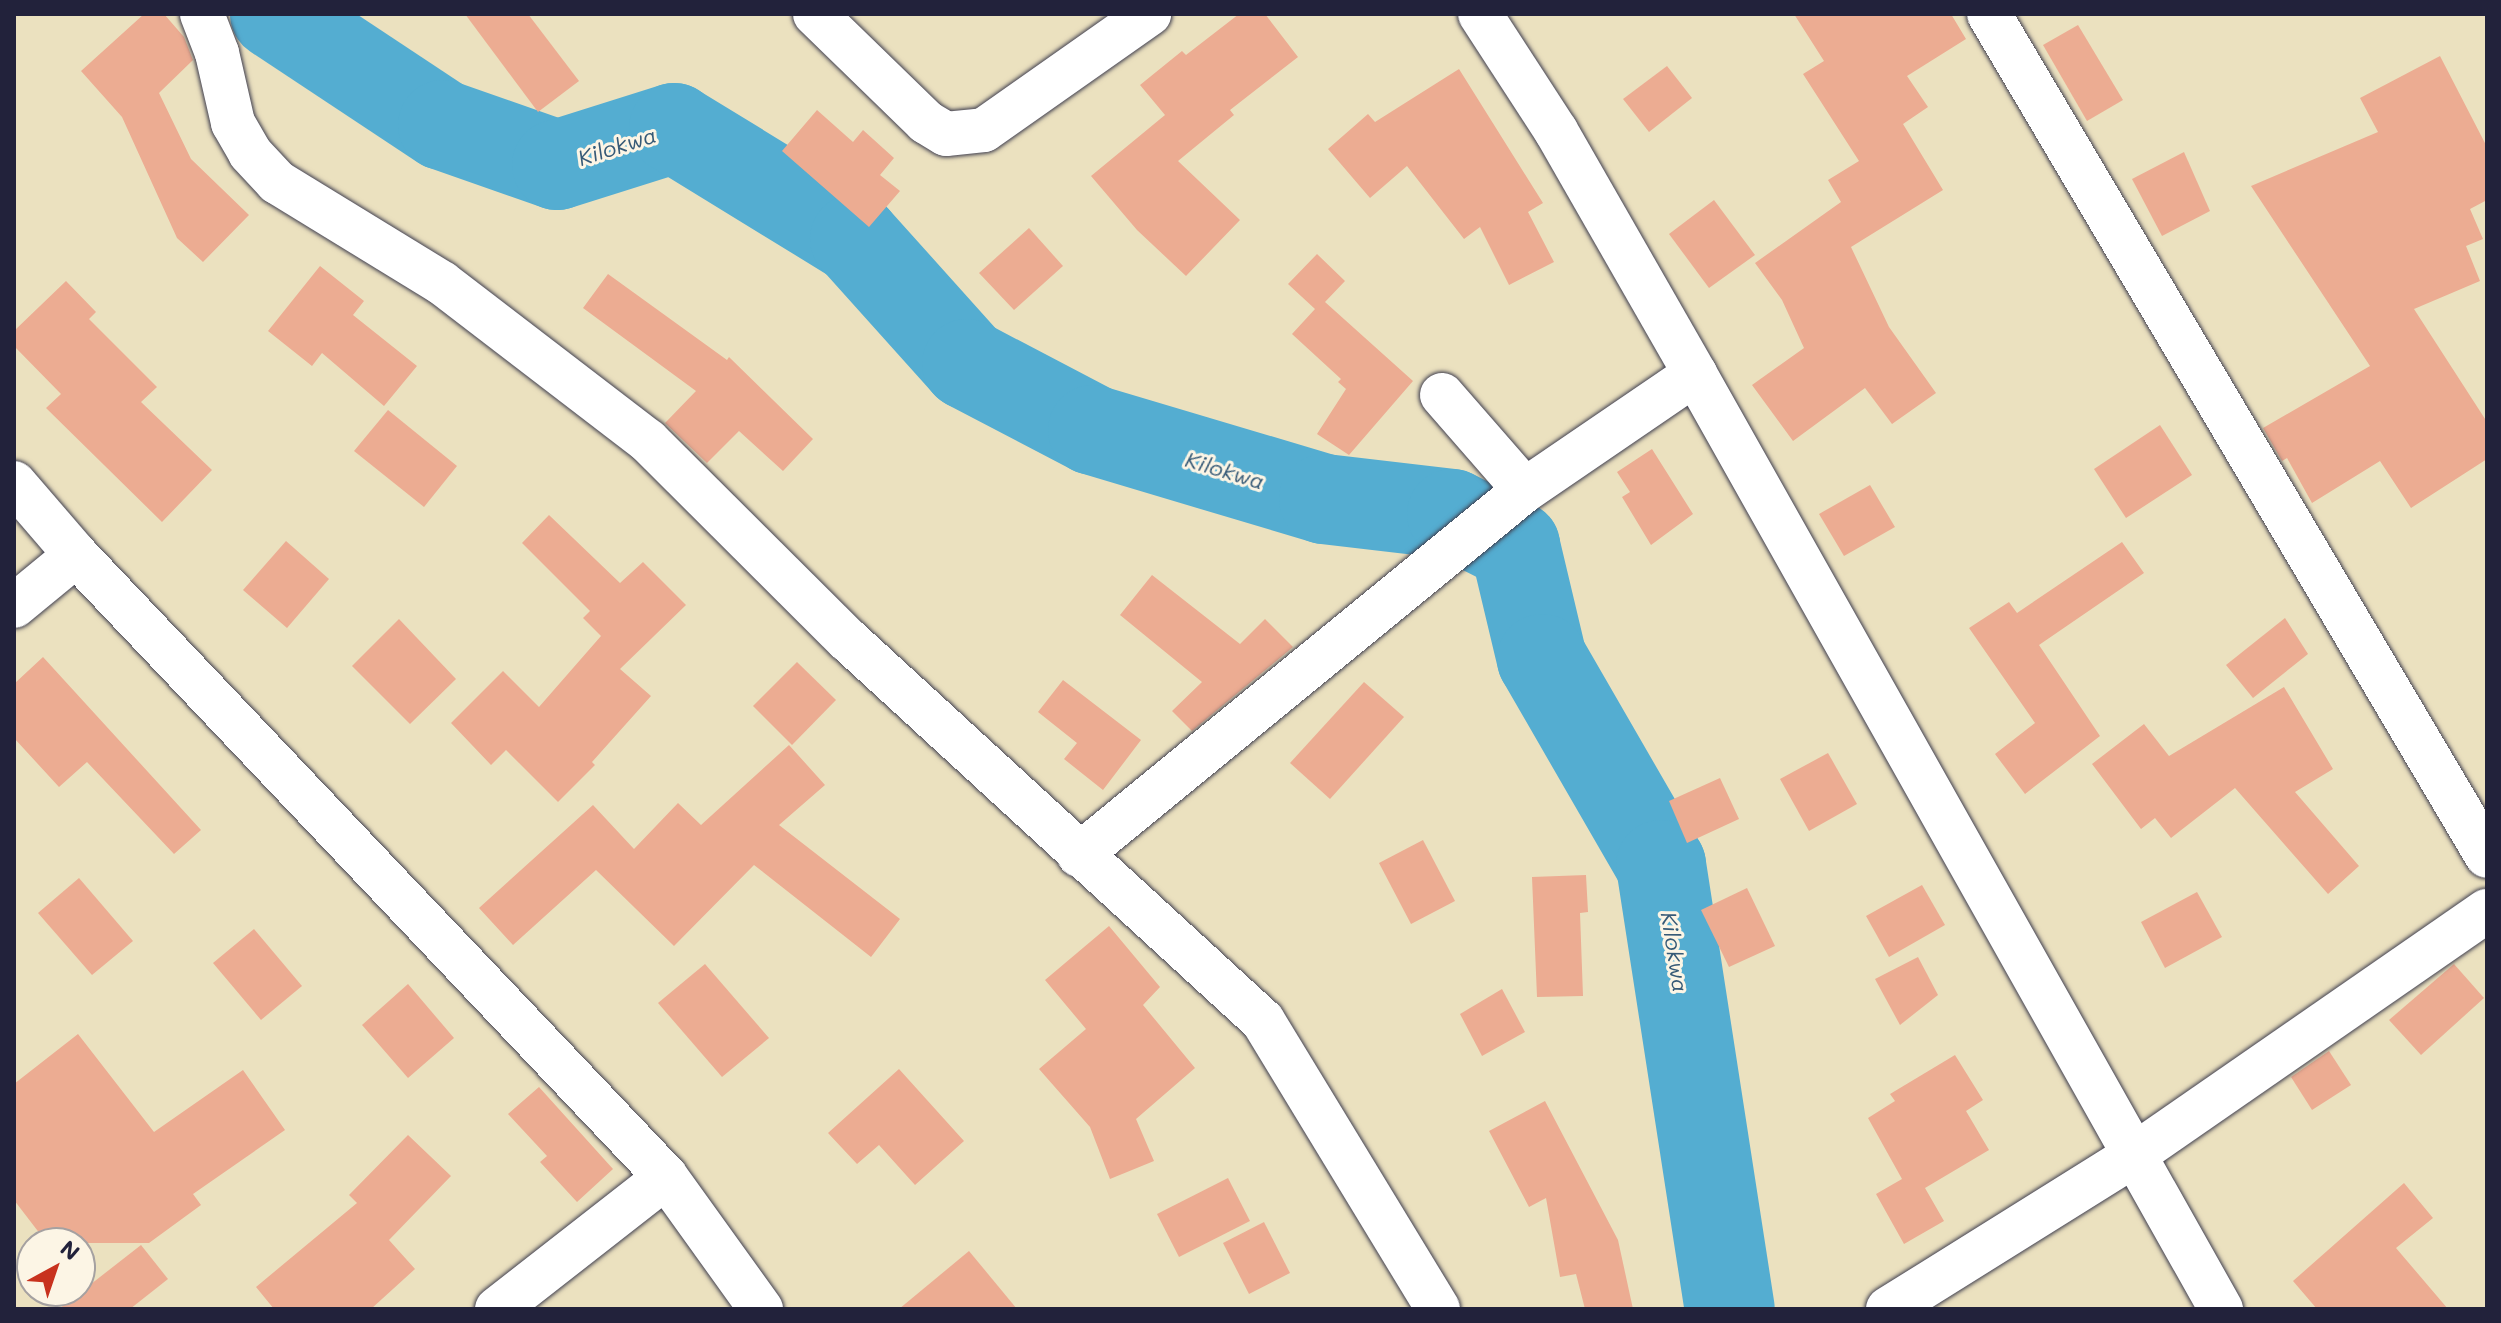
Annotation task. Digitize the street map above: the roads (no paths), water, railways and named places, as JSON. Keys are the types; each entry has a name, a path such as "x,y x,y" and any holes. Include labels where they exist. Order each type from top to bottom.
{"street":[{"path":"202,14 217,53 233,123 250,153 277,182 442,283 648,441 848,640 1263,1021 1438,1309"},
{"path":"815,14 926,122 946,134 984,130 1149,14"},
{"path":"1480,14 1556,131 2221,1309"},
{"path":"1989,14 2487,856"},
{"path":"1079,855 1515,497 1695,374"},
{"path":"1442,395 1515,497"},
{"path":"14,483 76,555 666,1177 761,1309"},
{"path":"14,606 76,555"},
{"path":"1888,1309 2134,1155 2487,911"},
{"path":"497,1309 666,1177"}],"waterway":[{"name":"Kilokwa","path":"275,14 443,125 557,165 674,128 855,239 967,364 1093,430 1324,499 1452,514 1515,546 1542,659 1661,865 1730,1309"}]}
